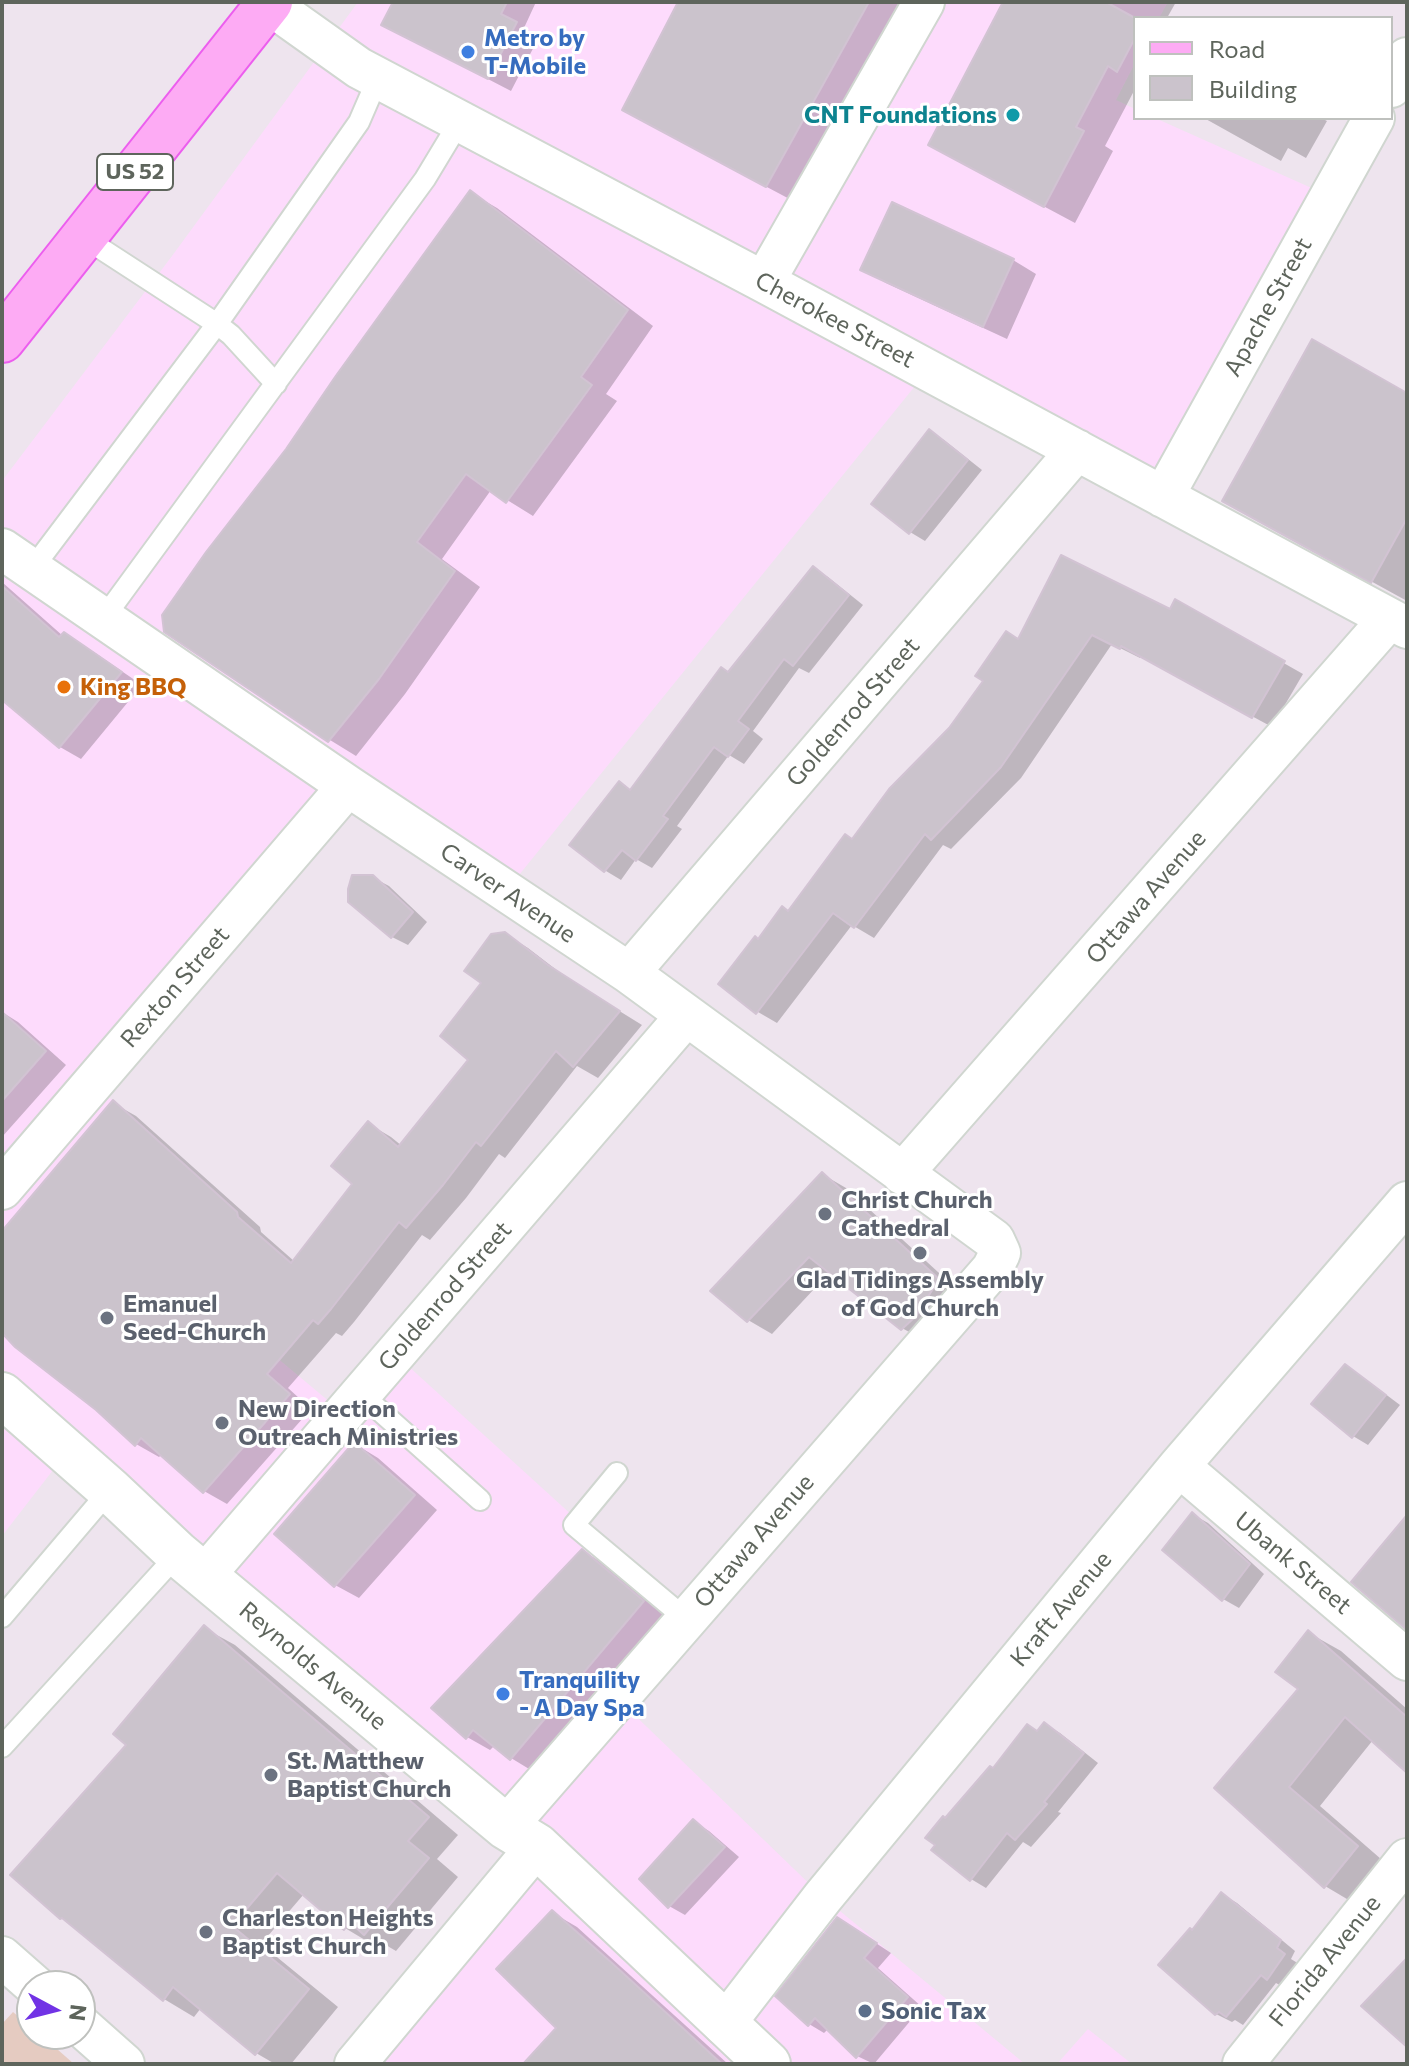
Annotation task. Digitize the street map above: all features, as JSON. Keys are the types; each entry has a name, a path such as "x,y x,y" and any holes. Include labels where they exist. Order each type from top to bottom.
{"main road":[{"name":"US 52","path":"2,340 270,3"}],"street":[{"path":"764,282 924,2"},
{"name":"Cherokee Street","path":"270,3 359,68 1402,623"},
{"path":"1393,83 1407,58"},
{"name":"Apache Street","path":"1163,497 1373,120"},
{"name":"Goldenrod Street","path":"629,973 1077,450"},
{"name":"Carver Avenue","path":"17,559 348,786 629,973 994,1240 1000,1253"},
{"name":"Ottawa Avenue","path":"902,1174 1402,623"},
{"name":"Rexton Street","path":"2,1189 348,786"},
{"name":"Goldenrod Street","path":"191,1565 361,1394 686,1016"},
{"name":"Kraft Avenue","path":"724,2025 823,1897 1179,1466 1407,1202"},
{"name":"Ottawa Avenue","path":"355,2064 686,1619 992,1269 1000,1253"},
{"name":"Reynolds Avenue","path":"2,1395 191,1565 522,1836 768,2064"},
{"name":"Ubank Street","path":"1179,1466 1407,1660"},
{"name":"Florida Avenue","path":"1243,2064 1407,1859"},
{"path":"96,2039 124,2064"}],"lane":[{"path":"17,559 217,324 359,122 378,78"},
{"path":"103,619 425,179 460,121"},
{"path":"83,237 217,324 276,384"},
{"path":"361,1394 480,1500"},
{"path":"617,1473 574,1525 686,1619"},
{"path":"2,1617 110,1490"},
{"path":"2,1747 191,1565"}],"shaded area":[{"path":"358,2 1168,2 1160,16 1133,16 1133,67 1116,100 1133,108 1133,120 1159,120 1325,194 1163,497 928,370 506,891 361,795 93,1083 237,1212 246,1255 246,1332 343,1413 395,1354 686,1619 618,1699 823,1897 1025,2064 355,2064 537,1847 67,1452 2,1536 2,481"},
{"path":"13,2012 16,2015 16,2050 58,2050 74,2064 2,2064 2,2024"},
{"path":"1088,2029 1132,2064 1057,2064"}],"building":[{"name":"Metro by T-Mobile","path":"393,2 507,2 501,14 517,22 488,79 381,25"},
{"path":"678,2 869,2 766,187 622,110"},
{"path":"1003,2 1106,2 1133,17 1133,42 1117,72 1108,66 1076,127 1084,131 1044,207 928,145"},
{"path":"470,190 628,310 581,377 592,385 506,503 466,474 417,542 455,571 379,679 328,742 164,632 162,615 206,552 286,449"},
{"path":"892,202 1014,259 983,327 860,270"},
{"path":"1312,339 1407,393 1407,518 1371,583 1222,501"},
{"path":"929,429 968,460 909,534 871,504"},
{"path":"1061,555 1170,609 1175,599 1285,661 1252,718 1121,646 1120,649 1092,635 1001,767 931,840 925,834 854,928 833,913 756,1014 718,984 782,906 788,911 845,834 852,839 889,789 949,728 983,681 975,676 1006,631 1018,639"},
{"path":"813,566 849,595 793,666 784,659 738,721 749,729 728,757 714,747 663,816 668,819 636,861 622,850 604,872 569,845 619,781 630,790 721,667 728,672"},
{"name":"King BBQ","path":"2,586 59,637 64,632 122,672 59,748 2,700"},
{"path":"352,875 373,875 413,912 391,938 348,902"},
{"path":"505,932 548,965 620,1011 573,1067 556,1051 481,1146 476,1142 406,1228 399,1222 318,1324 313,1320 267,1374 290,1394 203,1493 141,1438 135,1446 2,1333 2,1231 113,1100 291,1263 352,1184 331,1166 368,1121 398,1147 468,1060 440,1036 481,983 464,971 491,934"},
{"path":"2,1012 46,1051 2,1101"},
{"name":"Christ Church Cathedral","path":"822,1172 939,1279 916,1316 901,1330 809,1257 747,1322 710,1291"},
{"path":"1345,1364 1386,1395 1352,1438 1311,1404"},
{"path":"354,1442 415,1495 334,1587 274,1534"},
{"path":"1192,1512 1250,1564 1222,1601 1162,1550"},
{"path":"1407,1515 1407,1630 1351,1582"},
{"path":"582,1549 644,1601 510,1760 473,1730 466,1739 431,1708"},
{"path":"204,1625 429,1817 408,1841 429,1858 364,1935 350,1922 344,1930 277,1873 232,1926 309,1989 255,2055 173,1987 163,2001 10,1875 126,1745 113,1734"},
{"path":"1308,1630 1407,1717 1407,1773 1345,1717 1289,1787 1358,1846 1324,1888 1214,1788 1298,1689 1275,1672"},
{"path":"1044,1722 1084,1753 1044,1802 1047,1804 1015,1840 1007,1833 970,1881 931,1850 935,1845 925,1838 990,1766 993,1768 1027,1724 1037,1731"},
{"path":"693,1819 725,1847 668,1908 639,1879"},
{"path":"1221,1892 1281,1940 1277,1948 1285,1954 1267,1980 1261,1975 1226,2017 1219,2012 1215,2015 1158,1965 1190,1928 1192,1930"},
{"path":"552,1910 722,2064 523,2064 556,2028 496,1969"},
{"path":"837,1917 877,1943 864,1958 908,1997 856,2058 815,2018 808,2026 775,1996"},
{"path":"1407,1958 1407,2047 1361,2006"}],"place":[{"name":"Metro by T-Mobile","path":"468,52"},
{"name":"CNT Foundations","path":"1013,115"},
{"name":"King BBQ","path":"64,687"},
{"name":"Christ Church Cathedral","path":"825,1214"},
{"name":"Glad Tidings Assembly of God Church","path":"920,1253"},
{"name":"Emanuel Seed-Church","path":"107,1318"},
{"name":"New Direction Outreach Ministries","path":"222,1423"},
{"name":"Tranquility - A Day Spa","path":"503,1694"},
{"name":"St. Matthew Baptist Church","path":"271,1775"},
{"name":"Charleston Heights Baptist Church","path":"206,1932"},
{"name":"Sonic Tax","path":"865,2011"}]}
